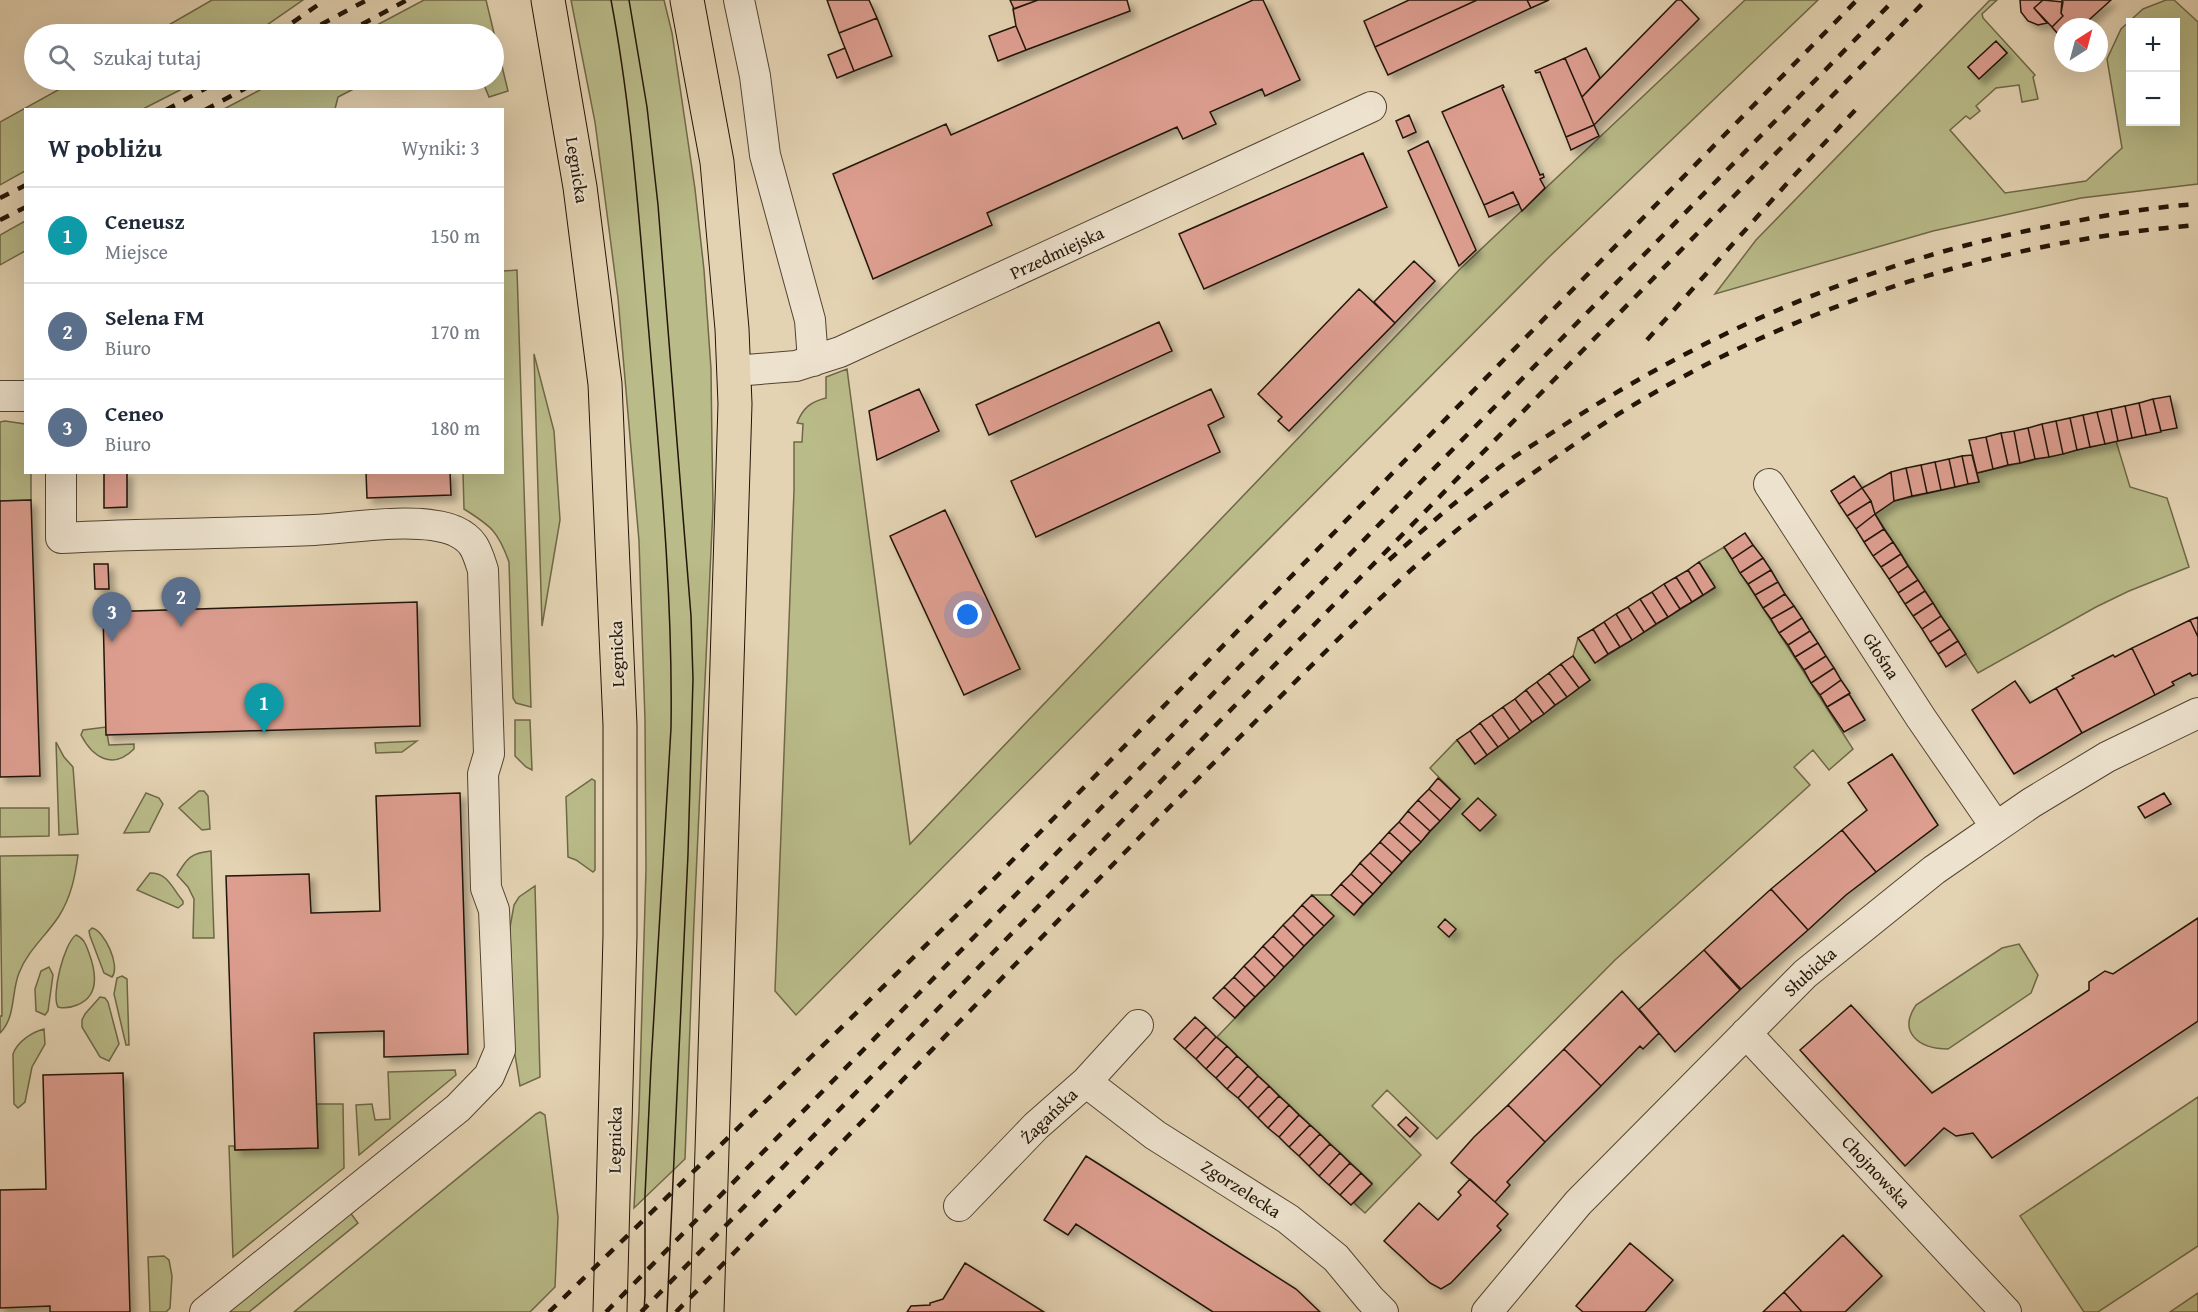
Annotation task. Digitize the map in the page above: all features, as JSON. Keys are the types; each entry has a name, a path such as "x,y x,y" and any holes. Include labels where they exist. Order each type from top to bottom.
{"main road":[{"name":"Legnicka","path":"548,0 580,187 605,384 620,725 620,936 610,1312"},
{"path":"687,0 717,162 735,404 707,1312"}],"street":[{"path":"739,0 755,76 765,155 810,320 813,361"},
{"name":"Przedmiejska","path":"734,371 796,366 850,348 1371,107"},
{"path":"0,396 24,396"},
{"path":"61,474 61,538 313,530 417,524 454,531 467,538 476,548 483,570 489,754 483,774 486,888 494,910 500,1050 489,1077 458,1108 205,1312"},
{"name":"Głośna","path":"1769,484 1996,827"},
{"name":"Słubicka","path":"1487,1312 1578,1203 1805,974 1934,870 1996,827 2107,757 2198,712"},
{"name":"Żagańska","path":"959,1206 1036,1126 1086,1082 1138,1025"},
{"name":"Chojnowska","path":"1746,1033 2006,1312"},
{"name":"Zgorzelecka","path":"1086,1082 1155,1135 1288,1219 1336,1258 1383,1312"}],"green space":[{"path":"212,0 303,0 268,24 170,24"},
{"path":"424,0 486,0 492,24 379,24"},
{"path":"571,0 664,0 672,33 695,189 711,369 713,507 685,1159 634,1208 646,869 645,720 639,541 618,298 595,122"},
{"path":"1745,0 1818,0 1549,257 796,1015 775,991 794,442 802,442 803,424 797,423 802,413 811,404 826,398 826,377 847,369 910,844 1461,268"},
{"path":"1990,0 1997,0 1982,14 1983,18 2035,75 2033,77 2038,99 2022,102 2019,85 1996,88 1976,106 1980,111 1970,119 1966,116 1950,130 2005,193 2086,181 2122,148 2108,57 2121,29 2126,24 2126,126 2180,126 2180,18 2133,18 2143,9 2166,0 2174,0 2198,22 2198,184 2081,198 1933,231 1715,294 1756,240","holes":["1996,42 2007,53 1979,78 1968,67"]},
{"path":"504,74 508,91 489,97 486,90 504,90"},
{"path":"58,90 180,90 145,108 25,108"},
{"path":"260,90 352,90 338,97 335,108 226,108"},
{"path":"24,109 24,172 0,185 0,122"},
{"path":"24,222 24,252 0,265 0,235"},
{"path":"517,270 531,707 516,703 513,698 509,562 501,543 492,530 464,509 463,474 504,474 504,271"},
{"path":"534,354 554,431 560,520 542,626"},
{"path":"0,422 24,424 24,474 31,474 31,500 0,501"},
{"path":"2116,441 2130,487 2167,498 2189,567 2096,607 1978,673 1875,514 1894,501 1979,482 1977,473"},
{"path":"1724,547 1853,749 1829,770 1813,750 1794,767 1810,785 1615,960 1437,1139 1387,1090 1372,1106 1421,1155 1365,1213 1354,1203 1372,1183 1217,1037 1333,916 1312,895 1331,895 1354,915 1460,799 1430,768 1457,740 1475,764 1590,680 1573,656 1578,638 1595,663 1715,588 1699,562"},
{"path":"515,720 530,720 532,770 515,756"},
{"path":"106,727 109,745 134,744 134,749 119,759 111,760 91,750 81,735 83,730"},
{"path":"417,741 402,752 376,753 375,743"},
{"path":"56,742 64,757 73,767 78,834 59,835"},
{"path":"592,779 595,781 595,870 593,872 568,857 566,797"},
{"path":"199,791 204,791 208,796 210,829 202,830 179,808"},
{"path":"146,793 159,798 163,804 149,832 124,833"},
{"path":"0,808 49,808 49,836 0,837"},
{"path":"211,851 214,938 193,938 194,899 188,887 177,875 190,857"},
{"path":"78,855 67,902 23,965 19,973 9,1020 0,1033 0,1016 2,1016 0,856"},
{"path":"150,873 162,876 170,882 183,904 178,908 137,890"},
{"path":"535,886 540,1077 520,1086 513,1042 510,927 514,905 519,897"},
{"path":"92,928 97,930 110,949 114,965 112,977 104,973 90,936 89,931"},
{"path":"76,935 83,940 88,950 94,975 93,990 90,996 77,1005 61,1008 58,1007 56,1001 57,981 67,948"},
{"path":"2019,944 2038,975 2031,993 1948,1049 1929,1046 1914,1038 1909,1024 1916,1005 2002,948"},
{"path":"49,967 53,975 48,1011 45,1015 36,1011 35,989 41,971"},
{"path":"122,976 127,979 129,1045 126,1045 114,994 117,978"},
{"path":"100,997 105,998 108,1002 119,1044 109,1061 100,1057 82,1027 85,1014"},
{"path":"44,1029 45,1044 32,1067 25,1102 18,1108 14,1104 13,1054 26,1038"},
{"path":"455,1070 456,1075 359,1155 356,1105 372,1104 375,1120 390,1119 388,1072"},
{"path":"2198,1097 2198,1246 2098,1312 2084,1312 2020,1216"},
{"path":"316,1104 343,1104 344,1168 233,1257 229,1146 234,1146 235,1150 318,1148"},
{"path":"540,1112 545,1115 558,1217 555,1287 530,1312 294,1312 536,1114"},
{"path":"349,1211 358,1223 249,1312 227,1312"},
{"path":"164,1256 169,1260 172,1276 170,1308 166,1312 150,1312 148,1257"},
{"path":"2198,1293 2198,1312 2170,1312"}],"building":[{"path":"827,0 869,0 877,18 839,33"},
{"path":"1010,0 1038,0 1014,9"},
{"path":"1038,0 1127,0 1130,11 1026,50 1016,26 1013,9"},
{"path":"1253,0 1263,0 1300,80 1265,96 1262,89 1210,112 1216,124 1183,139 1177,127 987,213 992,225 873,279 833,174 946,124 951,135"},
{"path":"1409,0 1477,0 1375,47 1364,21"},
{"path":"1477,0 1527,0 1531,8 1388,75 1375,47"},
{"path":"1527,0 1549,0 1531,8"},
{"path":"1677,0 1681,0 1699,19 1594,125 1582,97"},
{"path":"2020,0 2043,0 2034,8 2047,23 2038,25 2028,21 2021,12"},
{"path":"2043,0 2063,2 2061,13 2063,16 2054,18 2052,27 2034,8"},
{"path":"2062,0 2111,0 2091,18 2061,18 2063,16 2061,13"},
{"path":"877,18 892,56 854,71 839,33"},
{"path":"1016,26 1026,50 998,61 989,36"},
{"path":"1996,41 2007,53 1979,79 1968,67"},
{"path":"845,48 854,71 837,78 828,55"},
{"path":"1586,48 1600,78 1582,97 1565,58"},
{"path":"1565,58 1594,125 1566,137 1540,72 1535,71"},
{"path":"1503,85 1502,88 1540,175 1543,174 1544,177 1540,179 1545,188 1522,211 1513,192 1484,205 1442,112"},
{"path":"1409,115 1416,132 1403,138 1396,121"},
{"path":"1594,125 1599,136 1571,150 1566,137"},
{"path":"1428,141 1476,250 1459,266 1408,151"},
{"path":"1363,153 1387,207 1204,289 1179,234"},
{"path":"1513,192 1519,204 1489,217 1484,205"},
{"path":"1414,261 1435,281 1395,323 1374,302"},
{"path":"1359,289 1395,323 1289,431 1278,421 1282,417 1258,394"},
{"path":"1159,322 1172,351 989,435 976,405"},
{"path":"919,389 939,431 877,460 869,411"},
{"path":"1211,389 1224,417 1208,425 1220,452 1036,537 1011,481"},
{"path":"2170,396 2177,428 2161,431 2153,399"},
{"path":"2153,399 2161,432 2146,435 2139,403"},
{"path":"2139,403 2146,435 2132,438 2125,406"},
{"path":"2125,406 2132,438 2118,441 2111,409"},
{"path":"2111,409 2118,441 2105,444 2097,412"},
{"path":"2097,412 2105,444 2090,447 2083,415"},
{"path":"2083,415 2090,447 2077,450 2070,418"},
{"path":"2070,418 2077,450 2063,454 2056,421"},
{"path":"2056,421 2063,454 2049,457 2042,424"},
{"path":"2042,424 2049,457 2035,459 2028,428"},
{"path":"2028,428 2035,459 2020,463 2014,431"},
{"path":"2014,431 2020,463 2008,465 2001,433"},
{"path":"2001,433 2008,465 1993,469 1986,437"},
{"path":"1986,437 1993,469 1977,473 1969,440"},
{"path":"1972,455 1979,482 1968,484 1962,456"},
{"path":"1962,456 1968,484 1955,487 1949,459"},
{"path":"1949,459 1955,487 1941,490 1935,462"},
{"path":"1935,462 1941,490 1927,493 1921,465"},
{"path":"1921,465 1927,493 1912,496 1906,468"},
{"path":"1906,468 1912,496 1894,501 1891,472"},
{"path":"1891,472 1894,501 1875,514 1871,501 1862,488"},
{"path":"104,474 127,474 127,507 104,508"},
{"path":"366,474 450,474 451,495 367,498"},
{"path":"1854,476 1862,488 1839,504 1831,491"},
{"path":"1862,488 1871,501 1847,516 1839,504"},
{"path":"31,500 40,776 0,777 0,501"},
{"path":"1871,501 1875,514 1856,529 1847,516"},
{"path":"945,510 1020,669 964,695 890,536"},
{"path":"1875,514 1884,529 1864,542 1856,529"},
{"path":"1884,529 1893,542 1873,556 1864,542"},
{"path":"1745,533 1753,545 1732,559 1724,547"},
{"path":"1893,542 1901,554 1881,567 1873,556"},
{"path":"1753,545 1763,558 1740,573 1732,559"},
{"path":"1901,554 1908,566 1889,579 1881,567"},
{"path":"1763,558 1771,570 1748,584 1740,573"},
{"path":"1699,562 1715,587 1703,595 1688,570"},
{"path":"94,564 108,564 109,589 95,589"},
{"path":"1908,566 1918,580 1898,593 1889,579"},
{"path":"1688,570 1703,595 1692,602 1676,577"},
{"path":"1771,570 1778,582 1755,595 1748,584"},
{"path":"1676,577 1692,602 1680,609 1664,584"},
{"path":"1918,580 1925,591 1905,604 1898,593"},
{"path":"1778,582 1785,594 1763,608 1755,595"},
{"path":"1664,584 1680,609 1668,617 1652,592"},
{"path":"1925,591 1933,603 1913,616 1905,604"},
{"path":"1652,592 1668,617 1656,624 1640,599"},
{"path":"1785,594 1794,606 1771,619 1763,608"},
{"path":"1640,599 1656,624 1644,632 1628,607"},
{"path":"417,602 420,726 106,735 103,612"},
{"path":"1933,603 1941,616 1922,629 1913,616"},
{"path":"1794,606 1802,618 1779,633 1771,619"},
{"path":"1628,607 1644,632 1632,640 1616,614"},
{"path":"1616,614 1632,640 1620,647 1604,622"},
{"path":"1941,616 1950,629 1930,642 1922,629"},
{"path":"2198,617 2198,637 2190,620"},
{"path":"1802,618 1810,631 1788,645 1779,633"},
{"path":"2190,620 2198,637 2198,674 2192,676 2190,673 2172,682 2174,685 2155,695 2132,648"},
{"path":"1604,622 1620,647 1608,654 1593,629"},
{"path":"1593,629 1608,654 1595,663 1578,638"},
{"path":"1950,629 1958,641 1938,654 1930,642"},
{"path":"1810,631 1818,643 1795,657 1788,645"},
{"path":"1958,641 1966,654 1946,667 1938,654"},
{"path":"1818,643 1826,656 1804,670 1795,657"},
{"path":"2132,648 2155,695 2082,733 2056,688 2074,678 2072,676"},
{"path":"1573,656 1590,680 1579,688 1561,664"},
{"path":"1826,656 1834,668 1811,683 1804,670"},
{"path":"1561,664 1579,688 1567,697 1549,673"},
{"path":"1834,668 1841,680 1820,695 1811,683"},
{"path":"1549,673 1567,697 1555,705 1537,682"},
{"path":"1841,680 1850,693 1827,707 1820,695"},
{"path":"2015,681 2030,703 2056,688 2082,733 2014,774 1972,710"},
{"path":"1537,682 1555,705 1544,714 1526,690"},
{"path":"1526,690 1544,714 1532,722 1515,699"},
{"path":"1849,694 1865,720 1844,732 1827,707"},
{"path":"1515,699 1532,722 1520,731 1503,707"},
{"path":"1503,707 1520,731 1509,739 1492,715"},
{"path":"1492,715 1509,739 1498,747 1480,723"},
{"path":"1480,723 1498,747 1487,755 1470,731"},
{"path":"1470,731 1487,755 1475,764 1457,740"},
{"path":"1892,754 1938,825 1876,872 1842,830 1867,810 1848,783"},
{"path":"1438,778 1460,799 1451,809 1429,789"},
{"path":"1429,789 1451,809 1440,821 1418,800"},
{"path":"460,793 468,1054 384,1057 384,1031 314,1033 318,1148 235,1150 226,876 309,874 311,913 380,911 376,796"},
{"path":"2164,793 2171,804 2145,818 2138,807"},
{"path":"1478,798 1496,815 1480,831 1462,814"},
{"path":"1418,800 1440,821 1430,831 1408,811"},
{"path":"1408,811 1430,831 1421,842 1399,822"},
{"path":"1399,822 1421,842 1411,852 1389,832"},
{"path":"1842,830 1876,872 1846,895 1808,930 1771,889"},
{"path":"1389,832 1411,852 1402,862 1380,842"},
{"path":"1380,842 1402,862 1392,873 1370,853"},
{"path":"1370,853 1392,873 1382,884 1360,863"},
{"path":"1360,863 1382,884 1373,894 1351,874"},
{"path":"1351,874 1373,894 1363,904 1341,884"},
{"path":"1341,884 1363,904 1354,915 1331,895"},
{"path":"1771,889 1808,930 1741,989 1704,950"},
{"path":"1312,895 1334,916 1324,926 1302,905"},
{"path":"1302,905 1324,926 1314,936 1293,915"},
{"path":"1293,915 1314,936 1304,946 1283,925"},
{"path":"2198,918 2198,1021 1992,1158 1973,1133 1956,1136 1944,1128 1905,1166 1800,1050 1851,1005 1932,1093 2089,990 2089,982 2105,971 2113,974"},
{"path":"1445,919 1456,929 1449,937 1438,927"},
{"path":"1283,925 1304,946 1294,957 1273,936"},
{"path":"1273,936 1294,957 1284,967 1263,946"},
{"path":"1263,946 1284,967 1275,977 1254,956"},
{"path":"1704,950 1740,990 1675,1052 1639,1009"},
{"path":"1254,956 1275,977 1265,987 1244,966"},
{"path":"1244,966 1265,987 1255,997 1234,977"},
{"path":"1234,977 1255,997 1245,1007 1224,987"},
{"path":"1224,987 1245,1007 1235,1018 1213,998"},
{"path":"1622,991 1659,1033 1643,1049 1640,1046 1601,1086 1564,1049"},
{"path":"1195,1017 1206,1027 1185,1049 1174,1039"},
{"path":"1206,1027 1216,1037 1196,1059 1185,1049"},
{"path":"1216,1037 1227,1046 1206,1069 1196,1059"},
{"path":"1227,1046 1237,1056 1216,1078 1206,1069"},
{"path":"1564,1049 1601,1086 1545,1142 1508,1105"},
{"path":"1237,1056 1248,1066 1227,1089 1216,1078"},
{"path":"1248,1066 1258,1076 1238,1098 1227,1089"},
{"path":"123,1073 130,1312 50,1312 50,1306 0,1308 0,1190 46,1189 43,1075"},
{"path":"1258,1076 1269,1086 1248,1108 1238,1098"},
{"path":"1269,1086 1279,1096 1258,1118 1248,1108"},
{"path":"1279,1096 1289,1105 1268,1128 1258,1118"},
{"path":"1289,1105 1299,1115 1279,1137 1268,1128"},
{"path":"1508,1105 1545,1142 1507,1182 1510,1185 1495,1202 1451,1163 1474,1137"},
{"path":"1299,1115 1310,1125 1289,1147 1279,1137"},
{"path":"1406,1117 1418,1128 1410,1137 1398,1125"},
{"path":"1310,1125 1320,1134 1299,1156 1289,1147"},
{"path":"1320,1134 1330,1144 1309,1166 1299,1156"},
{"path":"1330,1144 1340,1153 1319,1176 1309,1166"},
{"path":"1340,1153 1350,1163 1329,1185 1319,1176"},
{"path":"1086,1156 1296,1289 1320,1312 1213,1312 1076,1224 1068,1235 1044,1220"},
{"path":"1350,1163 1361,1173 1340,1195 1329,1185"},
{"path":"1361,1173 1372,1184 1351,1205 1340,1195"},
{"path":"1470,1179 1508,1214 1497,1226 1501,1230 1451,1283 1441,1289 1430,1283 1384,1241 1419,1203 1438,1220 1461,1195 1458,1192"},
{"path":"1843,1235 1882,1276 1845,1312 1802,1312 1784,1292"},
{"path":"1630,1243 1673,1280 1645,1312 1583,1312 1576,1306"},
{"path":"965,1263 1044,1312 907,1312 911,1306 930,1305 930,1303 943,1299"},
{"path":"1784,1292 1802,1312 1763,1312"}],"tram line":[{"path":"611,0 630,124 638,208 661,481 670,629 671,728 651,1065 645,1196 644,1312"},
{"path":"629,0 647,107 658,205 691,616 693,679 688,854 667,1312"}],"railway":[{"path":"290,24 325,0"},
{"path":"322,24 367,0"},
{"path":"363,24 407,0"},
{"path":"549,1312 998,875 1857,0"},
{"path":"606,1312 1894,0"},
{"path":"641,1312 1926,0"},
{"path":"170,108 203,90"},
{"path":"209,108 242,90"},
{"path":"1647,340 1859,106"},
{"path":"0,198 24,186"},
{"path":"1389,560 1515,456 1622,389 1739,327 1799,301 1924,257 2055,225 2162,207 2198,204"},
{"path":"0,220 24,208"},
{"path":"676,1312 1134,843 1347,630 1405,575 1484,508 1616,416 1691,373 1759,339 1829,310 1901,284 1974,263 2048,246 2123,233 2198,225"}],"place":[{"name":"Selena FM","path":"181,627"},
{"name":"Ceneo","path":"112,642"},
{"name":"Ceneusz","path":"264,733"}]}
